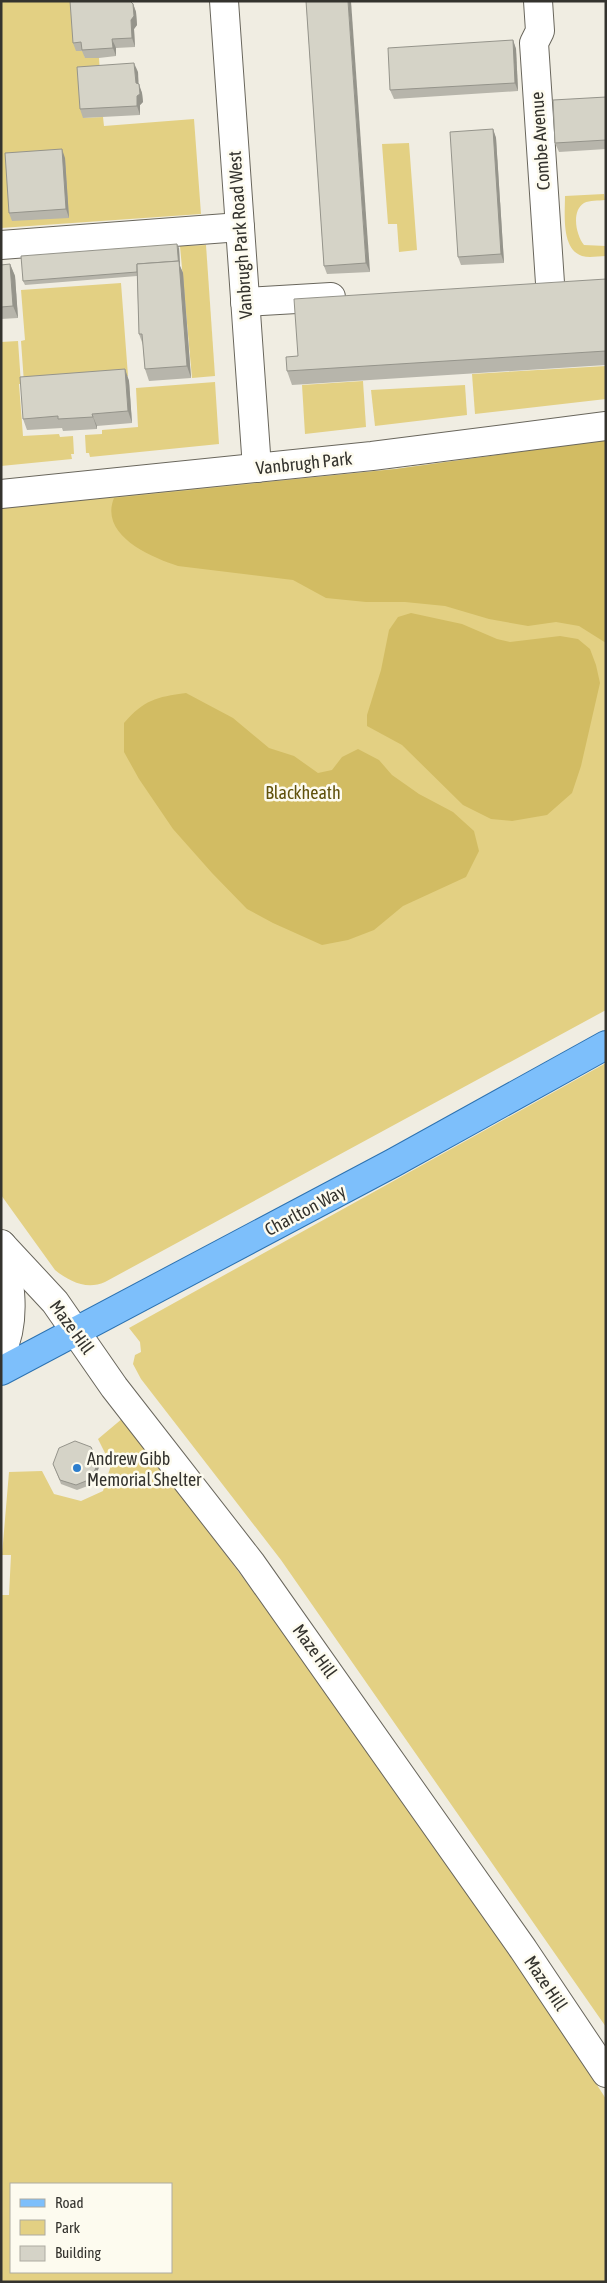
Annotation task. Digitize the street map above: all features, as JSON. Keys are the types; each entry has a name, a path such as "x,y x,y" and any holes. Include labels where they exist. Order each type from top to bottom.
{"main road":[{"name":"Charlton Way","path":"1,1371 393,1163 606,1045"}],"street":[{"name":"Vanbrugh Park Road West","path":"224,1 257,468"},
{"name":"Combe Avenue","path":"538,1 540,31 534,43 540,283 578,281"},
{"path":"1,244 240,227"},
{"path":"245,302 353,295"},
{"name":"Vanbrugh Park","path":"1,494 464,446 606,426"},
{"name":"Maze Hill","path":"2,1245 55,1302 114,1387 252,1563 517,1940 606,2073"},
{"name":"Maze Hill","path":"1,1353 8,1340 10,1300 9,1276 2,1245"}],"green space":[{"path":"1,1 73,1 85,58 99,58 100,74 83,118 103,117 104,126 194,119 201,214 1,228"},
{"path":"409,143 417,250 399,252 397,224 388,224 382,144"},
{"path":"604,194 605,200 586,202 580,207 577,212 576,223 584,245 606,246 606,256 582,256 575,252 567,239 565,196"},
{"path":"206,245 215,376 192,378 180,246"},
{"path":"121,283 128,376 24,383 21,341 25,340 21,290"},
{"path":"18,341 23,436 59,434 60,437 73,436 74,454 71,454 72,459 1,466 1,342"},
{"path":"606,366 606,399 475,414 472,374"},
{"path":"363,381 366,427 305,434 302,385"},
{"path":"215,382 219,444 90,457 89,453 86,453 85,435 102,434 102,430 138,427 136,388"},
{"path":"465,385 467,415 375,426 371,390"},
{"name":"Blackheath","path":"606,440 606,1010 105,1282 92,1285 79,1284 61,1274 55,1270 1,1195 1,508 396,469"},
{"path":"606,440 606,643 579,626 556,622 528,626 489,619 445,606 326,598 293,580 178,566 154,557 130,543 120,533 114,523 111,511 114,498 396,469"},
{"path":"411,613 462,624 497,639 510,642 560,636 578,639 590,649 600,683 581,766 572,793 547,815 512,821 491,819 463,805 402,745 367,726 367,715 381,670 389,630 398,617"},
{"path":"186,693 233,718 269,748 294,756 318,773 332,770 342,757 358,749 379,760 392,775 419,794 453,812 474,831 479,851 466,877 403,906 374,930 348,940 322,945 247,909 173,829 139,779 124,752 124,723 131,715 144,704 158,698"},
{"path":"606,1063 606,2027 281,1560 141,1379 133,1364 135,1355 141,1352 140,1342 129,1328"},
{"path":"123,1418 265,1607 349,1724 562,2030 606,2099 606,2282 1,2282 1,1595 9,1595 11,1555 2,1555 9,1472 42,1471 54,1494 81,1501 103,1491 111,1465 98,1439"}],"building":[{"path":"70,1 130,1 133,4 134,16 131,20 132,38 112,39 113,48 82,50 81,42 73,43"},
{"path":"306,1 348,1 366,263 324,266"},
{"path":"513,40 515,83 390,90 388,48"},
{"path":"134,63 136,83 139,84 140,94 137,96 137,106 80,109 77,67"},
{"path":"606,97 606,140 555,143 553,100"},
{"path":"493,129 501,254 458,257 450,132"},
{"path":"62,149 66,209 9,213 5,153"},
{"path":"177,244 178,261 137,264 137,272 23,281 21,256"},
{"path":"179,261 187,366 145,369 142,334 139,334 137,264"},
{"path":"10,264 13,306 1,307 1,265"},
{"path":"606,279 606,351 287,371 286,357 298,356 294,299"},
{"path":"125,369 128,411 92,414 93,417 58,419 58,416 23,419 20,377"},
{"name":"Andrew Gibb Memorial Shelter","path":"75,1441 91,1447 98,1463 91,1479 76,1485 60,1480 53,1464 59,1448"}],"place":[{"name":"Andrew Gibb Memorial Shelter","path":"77,1468"}]}
